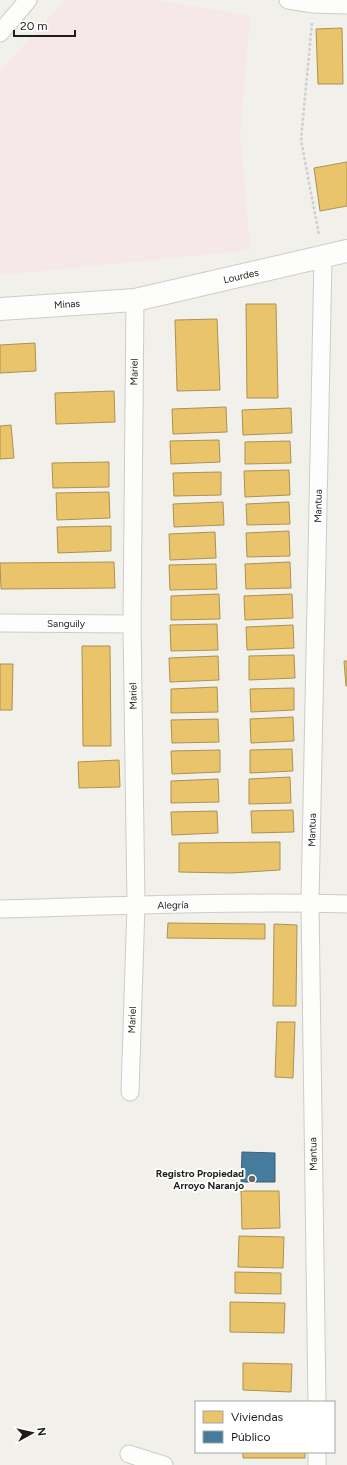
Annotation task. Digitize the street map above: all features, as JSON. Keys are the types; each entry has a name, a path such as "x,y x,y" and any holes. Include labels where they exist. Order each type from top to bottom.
{"street":[{"path":"0,33 28,0"},
{"path":"288,0 314,4 347,6"},
{"name":"Lourdes","path":"135,300 323,258 347,251"},
{"name":"Mantua","path":"316,1401 310,903 323,258"},
{"name":"Minas","path":"0,309 135,300"},
{"name":"Mariel","path":"130,1092 136,905 132,624 135,300"},
{"name":"Sanguily","path":"0,623 132,624"},
{"name":"Alegría","path":"0,909 136,905 347,904"},
{"path":"317,1453 317,1465"},
{"path":"129,1454 164,1465"}],"path":[{"path":"314,4 301,140 323,258"}],"shaded area":[{"path":"65,0 157,0 250,16 240,134 250,250 0,275 0,72"}],"building: Viviendas":[{"path":"342,28 343,84 318,84 316,29"},
{"path":"347,162 347,206 320,211 314,168"},
{"path":"246,304 276,304 278,398 247,398"},
{"path":"217,319 220,390 177,391 175,320"},
{"path":"35,343 36,371 0,373 0,345"},
{"path":"114,391 115,422 56,424 55,393"},
{"path":"226,407 227,432 173,434 172,409"},
{"path":"291,408 292,433 243,435 242,410"},
{"path":"11,425 14,458 0,459 0,426"},
{"path":"219,440 220,462 171,464 170,441"},
{"path":"290,441 291,463 245,464 245,442"},
{"path":"109,462 109,487 53,488 52,463"},
{"path":"289,470 290,495 245,497 244,471"},
{"path":"221,472 221,495 174,496 173,473"},
{"path":"109,492 110,518 57,520 56,493"},
{"path":"223,502 224,525 174,527 173,504"},
{"path":"289,502 290,524 247,525 246,504"},
{"path":"111,526 111,551 58,553 57,527"},
{"path":"289,531 290,556 247,557 246,533"},
{"path":"215,532 216,558 170,560 169,534"},
{"path":"114,562 115,588 1,589 0,563"},
{"path":"290,562 291,588 246,589 245,564"},
{"path":"216,564 217,589 170,590 169,565"},
{"path":"219,594 220,619 171,620 171,596"},
{"path":"292,594 293,618 245,620 244,596"},
{"path":"217,624 218,650 171,651 170,625"},
{"path":"293,625 294,648 247,650 246,627"},
{"path":"82,646 110,646 111,746 83,746"},
{"path":"294,655 295,678 249,680 249,656"},
{"path":"218,656 219,680 170,682 169,658"},
{"path":"344,661 347,661 347,686 346,686"},
{"path":"0,664 13,664 12,710 0,710"},
{"path":"217,687 218,712 171,713 171,689"},
{"path":"294,688 294,710 251,712 250,689"},
{"path":"293,717 294,741 251,743 250,719"},
{"path":"218,719 219,742 172,743 171,720"},
{"path":"292,749 293,771 250,773 250,750"},
{"path":"220,750 220,772 172,774 171,751"},
{"path":"119,760 120,787 79,788 78,762"},
{"path":"290,777 291,803 249,804 249,779"},
{"path":"218,779 219,802 171,803 171,781"},
{"path":"293,810 294,832 252,833 251,811"},
{"path":"217,811 218,833 172,835 171,812"},
{"path":"280,842 280,870 231,873 179,872 179,843"},
{"path":"168,923 265,924 265,939 167,938"},
{"path":"274,924 297,925 296,1006 273,1006"},
{"path":"277,1022 295,1022 293,1078 275,1077"},
{"path":"241,1191 279,1191 280,1228 242,1229"},
{"path":"239,1236 284,1237 283,1268 238,1267"},
{"path":"235,1272 281,1273 281,1294 235,1293"},
{"path":"230,1302 285,1303 284,1333 230,1332"},
{"path":"243,1363 292,1364 291,1392 243,1390"},
{"path":"243,1453 305,1453 305,1458 243,1458"}],"building: Público":[{"path":"242,1152 275,1153 275,1182 241,1182"}],"place":[{"name":"Registro Propiedad Arroyo Naranjo","path":"252,1179"}]}
